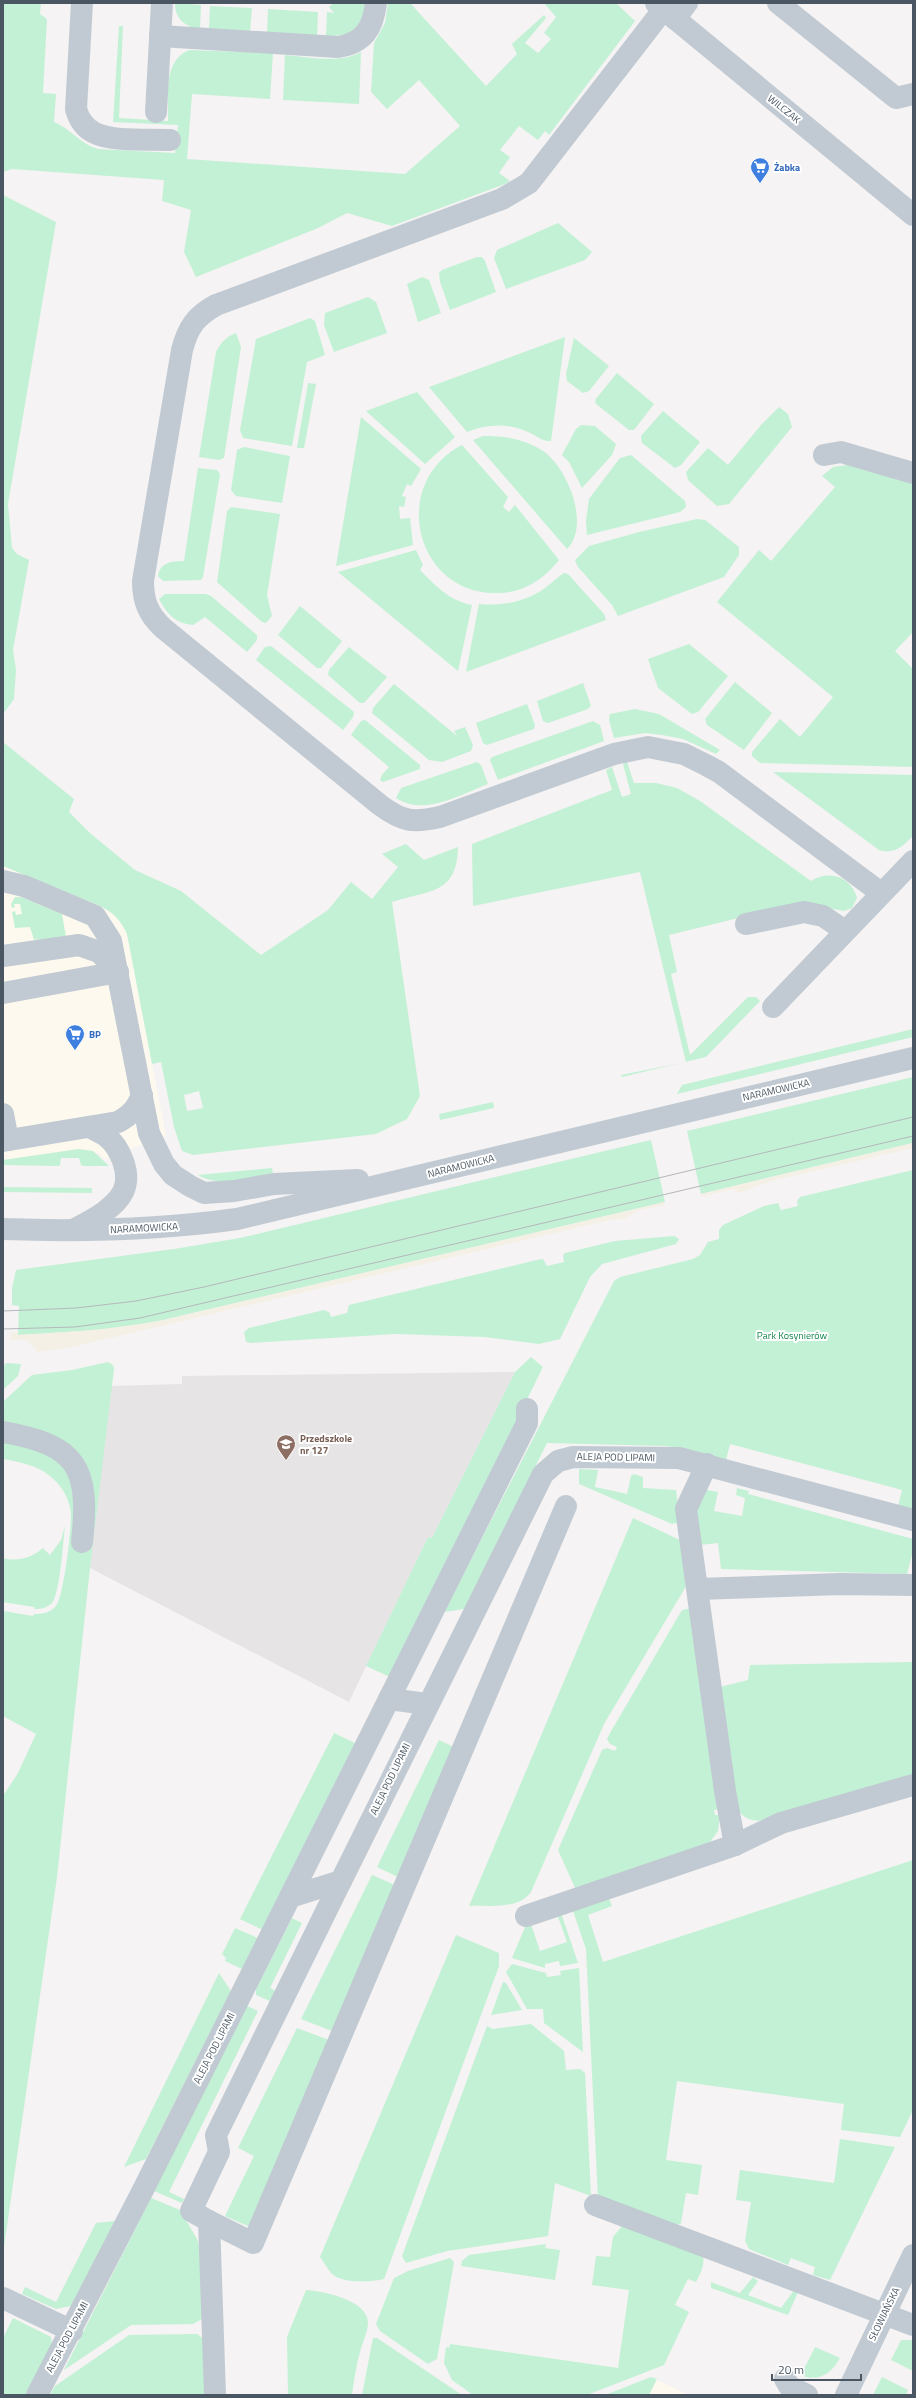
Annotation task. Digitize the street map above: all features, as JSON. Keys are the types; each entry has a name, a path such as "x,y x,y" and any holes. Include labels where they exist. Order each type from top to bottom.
{"street":[{"path":"82,3 76,109 80,120 96,134 111,137 170,140"},
{"path":"156,112 162,3"},
{"path":"160,36 338,47 349,45 368,32 374,19 376,3"},
{"path":"778,3 904,96"},
{"path":"670,9 529,183 516,192 216,305 202,313 193,321 187,332 182,350 144,573 143,594 146,608 163,628 365,794 400,819 411,822 440,817 620,752 641,747 661,748 684,754 719,772 881,893"},
{"name":"WILCZAK","path":"670,9 913,215"},
{"path":"824,455 841,452 913,472"},
{"path":"773,1007 913,861"},
{"path":"3,881 24,886 95,916 111,941 149,1133 164,1164 190,1186 204,1192 234,1191 274,1184 413,1177"},
{"path":"746,924 804,912 823,916 845,931"},
{"path":"3,956 78,945 99,952 118,972"},
{"path":"3,992 118,972"},
{"name":"NARAMOWICKA","path":"3,1229 70,1231 176,1228 237,1219 913,1058"},
{"path":"3,1114 5,1141 90,1128 118,1122 137,1109 142,1095"},
{"path":"70,1231 100,1216 120,1195 124,1186 126,1170 118,1150 106,1137 90,1128"},
{"name":"ALEJA POD LIPAMI","path":"37,2395 72,2331 527,1423 527,1409"},
{"path":"3,1432 28,1436 54,1446 72,1459 83,1484 85,1513 82,1542"},
{"name":"ALEJA POD LIPAMI","path":"200,2216 219,2152 216,2135 427,1704 543,1474 558,1461 573,1457 679,1458 707,1464 913,1520"},
{"path":"707,1464 686,1509 725,1791 735,1845"},
{"path":"200,2216 253,2243 566,1506"},
{"path":"698,1589 840,1584 913,1585"},
{"path":"389,1699 427,1704"},
{"path":"526,1916 735,1845 781,1824 913,1785"},
{"path":"290,1897 340,1881"},
{"path":"595,2205 913,2324"},
{"path":"200,2216 215,2395"},
{"name":"SŁOWIAŃSKA","path":"846,2395 913,2255"},
{"path":"3,2298 72,2331"}],"shaded area":[{"path":"3,866 98,905 110,911 122,924 127,934 166,1136 104,1159 99,1154 79,1149 3,1160"},
{"name":"Przedszkole nr 127","path":"515,1372 432,1538 428,1537 349,1702 90,1568 111,1386 182,1384 182,1376"},
{"path":"651,2377 689,2395 605,2395"}],"green space":[{"path":"3,3 41,3 40,14 47,19 43,93 56,94 54,122 66,128 92,147 98,149 175,153 178,125 113,122 119,26 123,26 119,118 168,121 168,91 171,71 174,63 180,55 189,50 273,53 270,99 192,94 187,159 405,174 460,126 419,80 387,109 371,92 374,43 385,23 388,3 410,3 486,86 517,54 512,44 544,15 546,18 525,43 538,53 551,39 544,33 556,17 544,3 616,3 635,21 549,135 545,131 538,140 519,126 500,150 510,157 499,173 510,181 505,184 392,226 347,213 318,228 196,277 184,252 191,210 162,201 164,180 12,169 3,172"},
{"path":"175,3 201,5 200,29 185,24 179,18 175,9"},
{"path":"334,3 366,3 358,26 350,33 336,36 326,36 327,12 334,13 329,7"},
{"path":"210,6 252,8 250,32 209,29"},
{"path":"268,9 318,12 317,36 267,33"},
{"path":"361,52 359,104 283,100 285,55 334,59 353,56"},
{"path":"3,195 56,222 8,504 12,548 17,554 29,560 13,650 16,670 14,699 3,714"},
{"path":"558,223 592,252 585,260 506,289 494,258 497,250"},
{"path":"477,257 482,257 485,261 496,292 450,310 440,282 439,273 442,270"},
{"path":"422,277 429,280 441,313 418,322 407,284"},
{"path":"368,297 376,302 387,333 334,352 324,325 325,313"},
{"path":"310,318 315,321 325,355 307,362 292,446 243,438 240,430 256,339"},
{"path":"236,333 241,347 224,458 219,460 199,457 216,352 224,340"},
{"path":"565,337 551,441 542,439 521,429 505,426 482,427 467,432 429,387"},
{"path":"574,338 609,366 589,391 583,393 567,381 566,374"},
{"path":"617,373 654,404 634,430 629,430 596,404 595,400"},
{"path":"308,383 316,384 304,448 297,448"},
{"path":"417,392 455,437 425,464 366,411"},
{"path":"779,407 788,414 792,427 729,504 717,506 688,480 686,472 708,448 728,465 761,425"},
{"path":"663,411 700,442 681,465 675,468 642,443 641,436"},
{"path":"361,417 421,469 411,486 407,484 402,496 406,497 404,507 399,506 400,519 410,518 413,545 336,566"},
{"path":"581,425 595,426 616,444 612,455 582,488 569,462 562,455 576,429"},
{"path":"483,436 522,441 543,451 552,459 567,483 573,497 576,512 577,526 574,539 567,549 473,440"},
{"path":"462,445 508,497 503,507 509,512 515,505 559,560 540,579 526,587 500,593 471,589 448,577 431,558 421,535 419,510 425,485 439,462"},
{"path":"244,447 290,456 282,503 236,496 231,490 237,450"},
{"path":"631,455 685,501 686,507 680,512 587,535 586,521 589,499 620,458"},
{"path":"848,465 913,484 913,632 895,651 913,669 913,767 760,763 752,756 752,752 780,719 800,737 833,697 717,602 759,550 771,561 835,487 822,476 833,467"},
{"path":"198,468 217,470 220,474 203,577 201,580 163,581 158,576 159,571 164,565 176,561 184,561"},
{"path":"231,507 280,514 267,595 272,616 266,623 262,622 217,582 227,511"},
{"path":"697,519 705,520 739,547 739,555 724,577 618,616 612,605 578,567 575,560 589,546 639,532"},
{"path":"416,550 423,565 420,570 432,582 449,596 472,605 458,671 338,572"},
{"path":"564,573 568,574 604,614 606,620 466,672 479,604 495,605 525,599 542,590"},
{"path":"165,594 206,594 211,596 257,635 257,640 247,652 205,617 193,625 177,620 169,614 159,599"},
{"path":"300,606 342,641 321,668 317,668 278,635"},
{"path":"689,644 728,676 698,712 692,714 658,688 648,659"},
{"path":"271,646 354,712 353,717 343,730 256,660 265,647"},
{"path":"349,647 387,677 364,703 360,703 328,675 329,670"},
{"path":"735,682 772,713 744,750 707,725 705,719"},
{"path":"583,683 591,706 588,709 548,723 543,721 537,701"},
{"path":"394,684 457,736 454,731 465,727 473,745 471,751 442,762 429,760 372,713 373,708"},
{"path":"527,704 535,725 534,729 487,745 483,743 476,723"},
{"path":"635,709 659,714 720,750 716,754 683,739 645,733 614,738 609,720 610,714"},
{"path":"365,720 420,765 420,769 383,782 380,780 382,775 389,767 351,735 361,721"},
{"path":"593,721 600,725 604,741 498,780 490,760 492,757"},
{"path":"3,742 74,799 69,812 91,834 135,870 181,891 261,955 328,910 351,882 372,899 398,867 382,854 406,844 424,860 458,847 456,863 452,874 446,882 429,892 392,902 420,1096 407,1119 376,1134 193,1155 182,1151 174,1127 161,1062 152,1064 127,934 122,924 116,916 98,905 3,866","holes":["199,1091 203,1108 187,1111 184,1095"]},
{"path":"477,762 481,765 488,784 454,798 430,805 407,803 396,798 401,788"},
{"path":"627,762 634,783 656,783 677,788 700,801 811,881 818,877 838,877 845,880 850,885 857,898 852,908 844,911 812,905 788,906 669,935 677,972 671,974 690,1055 748,997 756,997 760,1001 706,1057 686,1062 640,872 473,906 472,844 612,790 606,770 612,767 622,797 631,794 623,764"},
{"path":"773,772 913,775 913,836 898,849 889,851 879,850"},
{"path":"15,897 21,897 62,914 66,937 40,943 38,939 34,940 30,927 15,928 12,912 15,911 16,915 22,914 20,904 14,904 15,907 12,908 11,904"},
{"path":"913,1029 913,1037 677,1094 682,1085"},
{"path":"680,1063 622,1077 621,1075"},
{"path":"913,1077 913,1143 701,1194 687,1131"},
{"path":"493,1102 494,1108 440,1120 439,1114"},
{"path":"651,1140 665,1202 159,1321 114,1329 18,1335 19,1306 12,1305 12,1288 16,1270 174,1249 240,1238"},
{"path":"79,1149 93,1151 109,1166 84,1166 81,1165 79,1158 61,1158 60,1165 58,1166 3,1165 3,1160"},
{"path":"272,1168 273,1174 235,1181 216,1181 198,1175"},
{"name":"Park Kosynierów","path":"913,1170 913,1510 898,1506 902,1490 730,1444 726,1460 683,1448 665,1446 547,1443 464,1609 444,1612 614,1281 620,1277 693,1259 700,1255 708,1242 719,1239 719,1230 723,1225 764,1206 778,1203 781,1210 798,1206 797,1201 800,1197"},
{"path":"3,1187 92,1188 92,1193 3,1192"},
{"path":"674,1236 679,1239 676,1244 602,1264 590,1277 560,1339 539,1344 485,1337 395,1334 251,1343 246,1342 244,1332 249,1328 324,1310 329,1312 331,1317 347,1313 349,1305 541,1259 543,1259 547,1266 564,1262 563,1255 565,1253 615,1241"},
{"path":"531,1357 543,1367 390,1677 366,1666 428,1537 432,1538 515,1372"},
{"path":"108,1362 113,1365 114,1369 90,1568 57,1877 3,2254 3,1796 18,1773 36,1734 3,1716 3,1611 33,1616 34,1614 49,1612 56,1606 62,1590 70,1535 71,1516 66,1496 62,1488 53,1479 41,1470 34,1467 3,1459 3,1402 32,1375 72,1370"},
{"path":"6,1363 21,1364 18,1376 3,1390 3,1367"},
{"path":"579,1469 598,1470 595,1487 627,1494 631,1476 634,1474 643,1477 643,1488 676,1490 680,1522 672,1524 579,1484"},
{"path":"737,1488 749,1491 748,1494 913,1539 913,1551 907,1574 721,1569 718,1543 700,1545 694,1500 707,1490 718,1492 714,1511 742,1516 745,1498 736,1495"},
{"path":"633,1518 682,1541 688,1583 604,1724 531,1892 519,1902 511,1904 469,1906"},
{"path":"65,1526 59,1578 55,1597 52,1603 44,1608 35,1609 34,1607 3,1602 3,1558 14,1560 29,1557 43,1548 50,1555 61,1540"},
{"path":"692,1608 720,1809 714,1810 715,1815 720,1815 718,1831 710,1842 576,1890 558,1850 602,1750 607,1748 615,1751 617,1747 610,1744 607,1739 610,1733 682,1610"},
{"path":"913,1662 913,1778 767,1820 757,1821 742,1815 736,1807 720,1687 748,1680 750,1665"},
{"path":"334,1733 357,1744 263,1930 240,1919"},
{"path":"439,1740 454,1747 398,1877 377,1867"},
{"path":"913,1860 913,2110 900,2137 841,2130 844,2104 677,2081 666,2160 702,2165 698,2195 686,2193 681,2223 678,2225 598,2199 586,1949 572,1908 608,1896 612,1906 588,1915 603,1962"},
{"path":"372,1875 395,1885 332,2031 301,2019"},
{"path":"561,1913 578,1963 560,1966 559,1961 545,1964 545,1968 512,1958 526,1925 531,1924 540,1951 567,1942 557,1914"},
{"path":"292,1918 302,1923 270,1988 276,1991 270,2001 256,1995 256,1989"},
{"path":"235,1928 258,1938 242,1969 225,1961 226,1958 222,1954"},
{"path":"456,1935 499,1953 499,1966 384,2279 371,2281 349,2281 336,2277 331,2273 320,2257"},
{"path":"512,1964 546,1973 547,1977 561,1975 560,1971 579,1968 583,2052 544,2023 543,2009 527,2009 506,1972"},
{"path":"219,1973 231,1991 146,2159 124,2167"},
{"path":"503,1982 506,1983 522,2010 491,2015"},
{"path":"247,2006 258,2011 169,2192 184,2199 182,2203 154,2191"},
{"path":"531,2024 564,2051 566,2070 580,2069 585,2073 591,2196 555,2183 548,2236 447,2251 406,2263 402,2256 487,2026 493,2029"},
{"path":"297,2028 329,2040 250,2227 225,2216 254,2156 238,2148"},
{"path":"840,2139 895,2147 830,2280 813,2275 815,2267 791,2258 788,2265 749,2249 745,2241 751,2202 736,2200 740,2170 834,2183"},
{"path":"151,2198 180,2210 197,2239 201,2252 202,2319 193,2324 131,2325 64,2370"},
{"path":"115,2221 71,2306 56,2309 22,2294 25,2287 56,2302 96,2223"},
{"path":"622,2226 703,2256 703,2267 696,2282 688,2279 675,2305 689,2312 664,2365 587,2395 473,2395 452,2380 444,2363 446,2347 449,2348 450,2344 618,2368 629,2290 592,2285 596,2256 610,2257 613,2237"},
{"path":"546,2244 545,2248 560,2250 555,2280 461,2266 462,2261 469,2255"},
{"path":"450,2258 454,2262 437,2359 428,2364 380,2331 376,2324 394,2278 408,2271"},
{"path":"753,2277 758,2281 748,2295 781,2308 795,2289 799,2290 788,2315 711,2288 711,2282 740,2293"},
{"path":"306,2290 323,2292 343,2298 352,2302 366,2314 368,2326 357,2363 352,2395 288,2395 287,2337"},
{"path":"13,2318 51,2337 52,2346 27,2395 3,2395 3,2338"},
{"path":"197,2334 205,2340 206,2395 50,2395 55,2386 129,2335"},
{"path":"373,2338 377,2338 462,2395 362,2395"},
{"path":"901,2340 913,2340 913,2371 891,2360"},
{"path":"815,2347 840,2358 833,2368 824,2375 813,2378 801,2375"},
{"path":"651,2377 657,2379 649,2395 605,2395"},
{"path":"882,2377 908,2390 906,2395 873,2395"}],"sand":[{"path":"913,1143 913,1148 771,1181 739,1193 732,1189 702,1197 701,1194"},
{"path":"665,1202 664,1205 636,1211 625,1219 610,1220 68,1348 38,1352 27,1340 9,1340 10,1333 18,1333 18,1335 71,1332 159,1321"}],"tram line":[{"path":"3,1311 76,1308 136,1301 204,1287 913,1117"},
{"path":"3,1329 75,1327 140,1318 913,1136"}],"place":[{"name":"Żabka","path":"760,184"},
{"name":"BP","path":"75,1051"},
{"name":"Przedszkole nr 127","path":"286,1461"}]}
